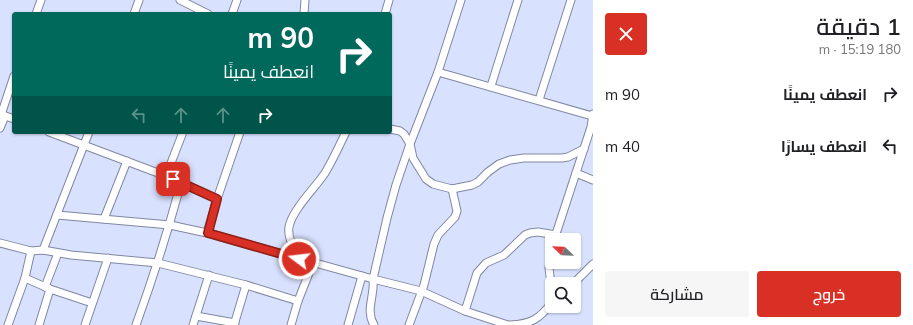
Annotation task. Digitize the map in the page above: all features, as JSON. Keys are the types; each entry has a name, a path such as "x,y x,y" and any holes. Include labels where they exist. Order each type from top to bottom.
{"street":[{"path":"37,12 41,0"},
{"path":"135,12 139,0"},
{"path":"180,0 204,12"},
{"path":"233,12 237,0"},
{"path":"304,12 305,0"},
{"path":"386,12 389,0"},
{"path":"374,325 369,314 374,287 373,279 387,218 396,185 438,72 461,0"},
{"path":"491,86 518,0"},
{"path":"539,100 571,0"},
{"path":"438,72 593,115 584,150 556,233"},
{"path":"0,128 2,115 12,82"},
{"path":"2,115 12,118"},
{"path":"392,130 400,131 404,134 410,144 413,158 426,179 433,184 452,189 472,185 478,182 499,164 510,160 524,158 568,158 584,150"},
{"path":"54,134 166,176 217,199"},
{"path":"43,250 88,134"},
{"path":"166,176 182,134"},
{"path":"208,233 217,199 239,134"},
{"path":"299,259 290,238 289,228 293,217 324,174 345,134"},
{"path":"104,219 127,161"},
{"path":"576,173 593,180"},
{"path":"136,325 170,225 180,182"},
{"path":"409,325 424,285 434,244 438,235 454,217 457,211 452,189"},
{"path":"57,215 170,225 208,233 313,263 421,291 465,310 509,325 521,324 535,320 545,311"},
{"path":"465,310 477,273 486,263 504,255 525,235 538,232 545,234"},
{"path":"0,243 31,251 43,250 71,255 158,263 209,275 298,300"},
{"path":"8,325 25,278 31,251"},
{"path":"39,325 58,252"},
{"path":"84,325 108,258"},
{"path":"291,325 298,300 313,263"},
{"path":"580,277 593,264"},
{"path":"193,325 209,275"},
{"path":"348,325 362,276"},
{"path":"25,278 48,288 92,303"},
{"path":"196,316 234,324 246,285"}],"route":[{"path":"173,179 217,199 208,233 299,259"}]}
